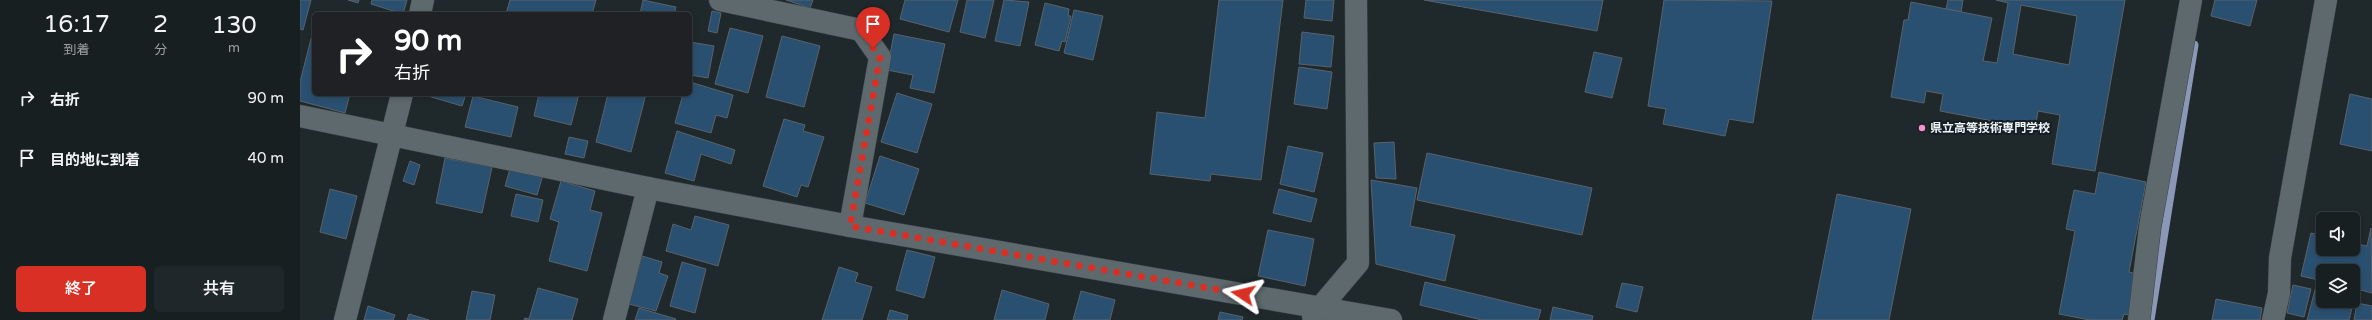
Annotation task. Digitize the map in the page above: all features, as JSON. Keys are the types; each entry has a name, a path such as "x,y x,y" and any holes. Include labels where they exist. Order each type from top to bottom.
{"street":[{"path":"421,12 424,0"},
{"path":"720,0 861,30 880,57 850,226"},
{"path":"1316,314 1358,263 1356,0"},
{"path":"2140,320 2150,227 2191,0"},
{"path":"2273,320 2279,293 2280,258 2326,0"},
{"path":"345,320 402,96"},
{"path":"300,116 648,188 1316,314 1390,320"},
{"path":"614,320 648,188"}],"building":[{"path":"300,0 311,0 303,30 300,29"},
{"path":"348,0 359,0 358,3"},
{"path":"372,0 407,0 404,12 397,12 371,4"},
{"path":"510,0 596,0 593,12 507,12"},
{"path":"643,0 676,7 675,12 640,12"},
{"path":"786,0 813,0 810,8"},
{"path":"905,0 958,0 949,32 900,19"},
{"path":"967,0 994,0 985,38 960,32"},
{"path":"1004,0 1029,2 1020,46 995,41"},
{"path":"1219,0 1283,0 1261,180 1211,174 1210,181 1150,174 1157,112 1205,118"},
{"path":"1306,0 1334,0 1332,21 1304,18"},
{"path":"1424,0 1603,0 1597,31"},
{"path":"1664,0 1772,1 1753,123 1729,119 1725,136 1663,124 1666,109 1648,106"},
{"path":"1948,0 1963,0 1961,12 1946,9"},
{"path":"1996,0 2125,0 2095,171 2052,164 2060,115 2038,111 2035,129 1940,111 1943,94 1926,91 1924,103 1891,97 1904,20 1908,20 1911,2 1992,18 1983,61 1997,63 2008,3","holes":["2021,5 2077,16 2069,65 2013,54"]},
{"path":"2215,0 2257,0 2250,26 2211,16"},
{"path":"1045,3 1069,9 1068,16 1071,16 1065,42 1062,41 1059,51 1035,45"},
{"path":"1074,10 1103,16 1093,60 1064,53"},
{"path":"712,11 721,13 717,33 708,31"},
{"path":"730,28 763,36 748,93 715,84"},
{"path":"1302,32 1334,36 1331,67 1299,64"},
{"path":"894,34 945,44 934,93 910,88 913,75 887,70"},
{"path":"312,35 312,96 349,96 345,113 300,101 300,82"},
{"path":"782,36 820,46 804,107 766,97"},
{"path":"692,42 714,46 708,78 692,75"},
{"path":"1594,52 1622,58 1612,98 1585,92"},
{"path":"1299,67 1332,72 1327,109 1294,104"},
{"path":"692,83 733,95 727,118 716,115 711,133 675,123 682,96 692,96"},
{"path":"897,93 932,104 917,153 881,142"},
{"path":"2350,94 2372,99 2372,151 2340,144"},
{"path":"428,96 465,96 462,106"},
{"path":"473,96 518,107 511,137 465,127"},
{"path":"539,96 578,96 571,125 534,116"},
{"path":"608,96 645,96 631,152 596,142"},
{"path":"784,119 805,125 803,131 824,137 808,187 801,185 797,197 763,186"},
{"path":"677,131 735,150 731,164 701,154 694,181 665,173"},
{"path":"569,137 588,141 584,158 565,154"},
{"path":"1394,142 1396,179 1376,178 1374,143"},
{"path":"1288,146 1323,153 1314,192 1280,184"},
{"path":"1427,153 1592,188 1582,235 1417,200"},
{"path":"880,156 919,169 904,215 865,203"},
{"path":"445,158 492,167 482,213 436,203"},
{"path":"410,161 420,165 414,185 403,181"},
{"path":"511,165 543,175 537,195 505,186"},
{"path":"2099,172 2146,182 2129,272 2137,274 2129,315 2124,314 2122,320 2090,320 2059,314 2075,231 2066,229 2074,190 2095,194"},
{"path":"1371,180 1417,188 1410,226 1455,235 1445,281 1376,264"},
{"path":"561,181 595,191 590,210 602,213 587,271 549,261 559,222 550,219"},
{"path":"330,189 357,196 346,239 320,232"},
{"path":"1279,189 1317,199 1311,222 1273,213"},
{"path":"516,194 543,200 538,222 511,216"},
{"path":"1837,194 1911,209 1889,320 1812,320"},
{"path":"695,216 729,225 718,266 666,251 673,224 691,230"},
{"path":"2371,228 2372,293 2360,290 2360,264 2316,264 2316,279 2301,276 2311,233 2316,234 2316,256 2360,256 2360,244 2367,246"},
{"path":"1268,230 1314,239 1305,286 1258,276"},
{"path":"907,250 935,257 924,298 896,290"},
{"path":"642,256 662,262 659,273 668,276 656,311 629,304"},
{"path":"682,262 706,269 695,313 670,306"},
{"path":"839,267 858,273 855,282 872,287 862,320 822,320"},
{"path":"1425,282 1541,310 1538,320 1482,320 1420,305"},
{"path":"1622,283 1643,287 1637,312 1616,307"},
{"path":"2293,285 2311,289 2304,317 2287,313"},
{"path":"2316,286 2316,308 2352,308 2349,320 2307,320"},
{"path":"538,288 578,299 572,320 524,320 525,318 529,319"},
{"path":"1002,290 1049,304 1045,320 994,320"},
{"path":"472,291 495,295 490,320 466,320"},
{"path":"1081,291 1115,300 1110,320 1073,320"},
{"path":"2216,299 2262,308 2260,320 2212,320"},
{"path":"2360,304 2372,306 2372,320 2354,320 2356,308 2360,308"},
{"path":"368,306 395,315 393,320 364,320"},
{"path":"1553,307 1593,316 1592,320 1550,320"},
{"path":"639,308 676,319 635,320"},
{"path":"890,310 908,315 907,320 887,320"},
{"path":"1220,312 1243,317 1242,320 1218,320"},
{"path":"409,314 429,320 407,320"}],"waterway":[{"path":"2150,320 2194,45"}],"place":[{"name":"県立高等技術専門学校","path":"1922,128"}],"route":[{"path":"873,48 880,57 850,226 1243,294"}]}
